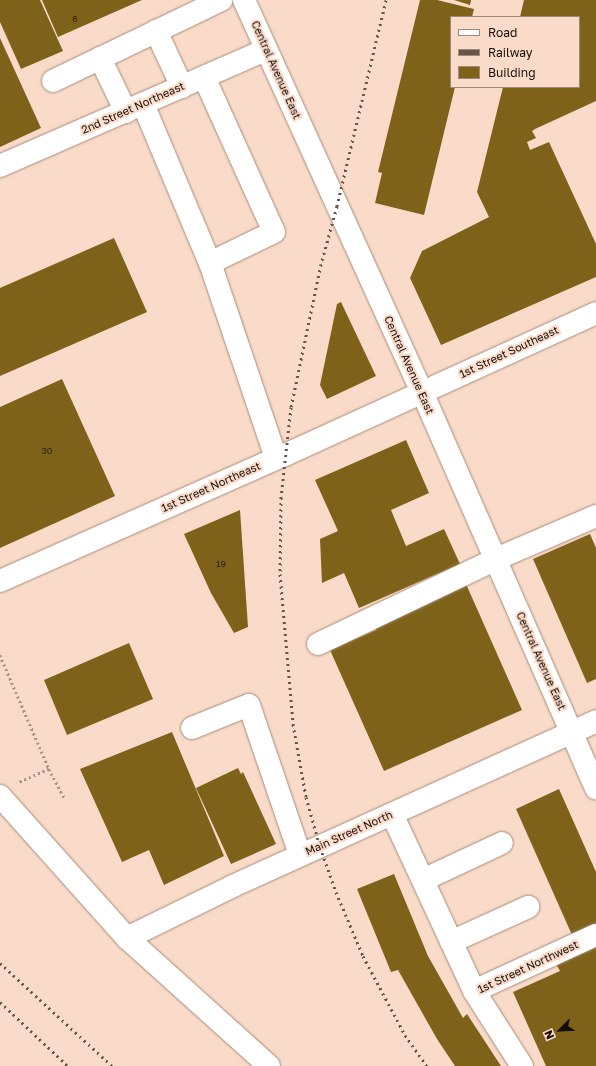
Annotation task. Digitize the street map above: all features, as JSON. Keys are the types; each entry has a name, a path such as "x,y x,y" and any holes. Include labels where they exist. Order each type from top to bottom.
{"street":[{"path":"53,81 221,0"},
{"name":"Central Avenue East","path":"244,0 422,392 596,788"},
{"path":"156,31 182,87"},
{"name":"2nd Street Northeast","path":"0,166 266,50"},
{"path":"100,58 134,108 210,263 276,458"},
{"path":"204,77 274,232 210,263"},
{"name":"1st Street Southeast","path":"422,392 596,313"},
{"name":"1st Street Northeast","path":"0,581 422,392"},
{"path":"318,644 496,559 596,516"},
{"path":"192,728 249,705 300,856"},
{"name":"Main Street North","path":"127,938 300,856 596,721"},
{"path":"7,790 127,938 270,1066"},
{"path":"392,814 474,991"},
{"path":"423,880 502,843"},
{"path":"451,942 528,907"},
{"name":"1st Street Northwest","path":"522,1066 474,991 596,935"}],"path":[{"path":"0,655 49,769 65,799"},
{"path":"7,790 49,769"}],"building":[{"path":"0,0 40,0 63,51 21,69 0,22"},
{"path":"42,0 142,0 58,37"},
{"path":"420,0 437,0 474,9 472,16 450,16 450,88 455,88 424,215 375,203 382,173 378,172"},
{"path":"454,0 471,0 470,5"},
{"path":"524,0 596,0 596,101 535,129 532,131 536,138 527,142 530,150 549,142 596,244 596,277 441,345 410,278 422,251 489,217 477,192 503,88 580,88 580,16 520,16"},
{"path":"0,38 41,128 0,147"},
{"path":"114,238 147,312 0,376 0,288"},
{"path":"341,302 376,376 327,399 320,385 337,304"},
{"path":"62,379 115,496 0,548 0,407"},
{"path":"406,440 429,493 391,510 406,546 444,529 460,564 359,608 344,573 322,583 320,539 338,531 315,480"},
{"path":"240,510 248,627 234,633 211,593 184,534"},
{"path":"590,534 596,548 596,679 587,683 533,559"},
{"path":"466,584 522,710 384,771 330,650 376,630 374,625"},
{"path":"129,643 153,699 67,735 44,680"},
{"path":"172,732 224,856 164,885 149,850 122,862 80,769"},
{"path":"238,768 241,774 243,772 276,844 231,864 196,788"},
{"path":"559,789 596,872 596,924 572,935 516,809"},
{"path":"394,874 428,956 463,1018 467,1014 501,1066 455,1066 437,1039 398,970 391,972 357,889"},
{"path":"596,944 596,1066 546,1066 513,992 560,971 555,962"}],"railway":[{"path":"386,0 337,206 321,264 291,407 281,497 280,574 293,724 306,797 320,847 336,892 363,956 405,1035 427,1066"},
{"path":"0,963 112,1066"},
{"path":"0,1002 68,1066"}]}
